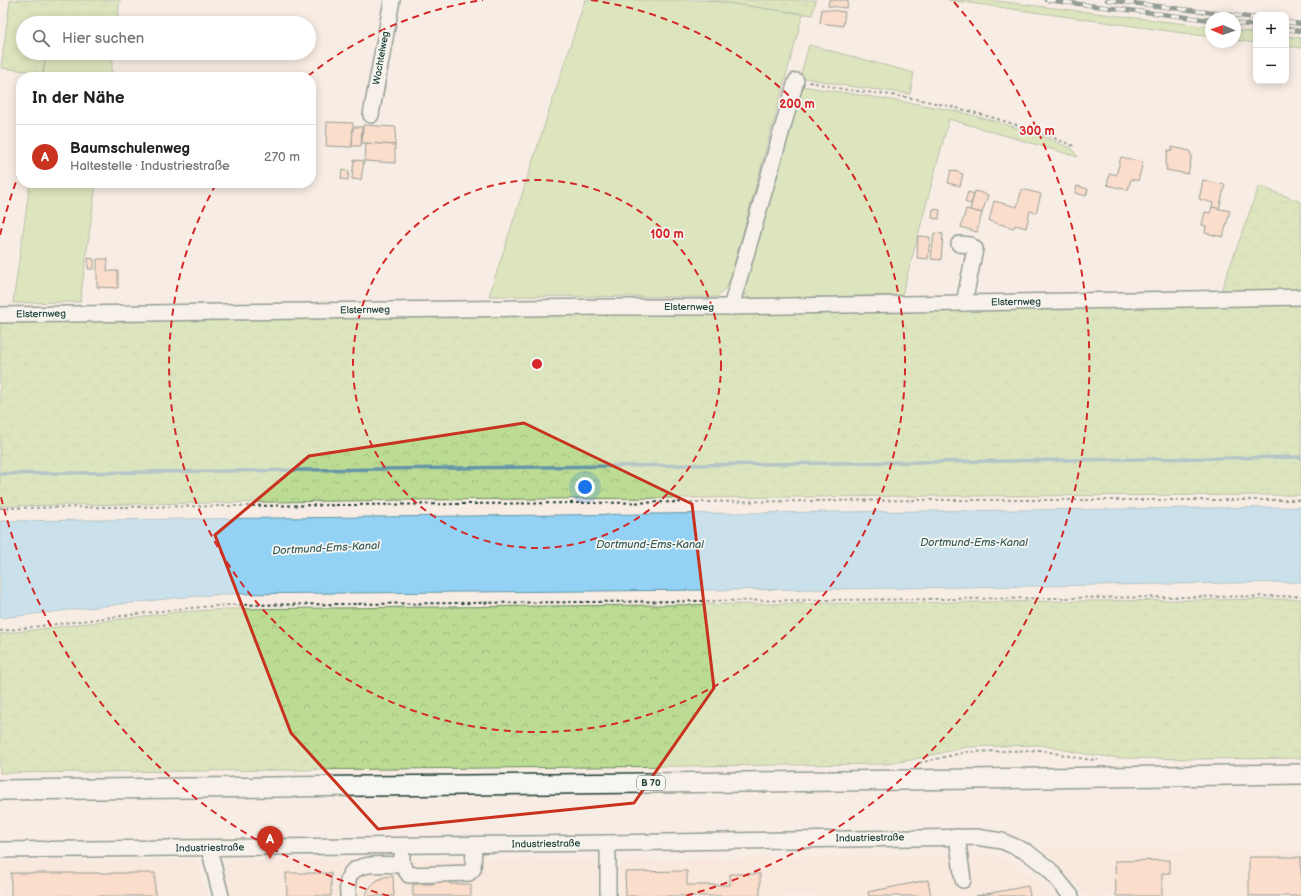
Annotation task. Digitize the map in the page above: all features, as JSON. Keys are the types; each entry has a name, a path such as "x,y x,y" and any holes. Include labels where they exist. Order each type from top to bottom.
{"main road":[{"name":"B 70","path":"0,790 839,781 1301,774"}],"street":[{"name":"Wachtelweg","path":"371,115 392,0"},
{"path":"730,307 796,81"},
{"path":"959,244 970,245 976,249 964,302"},
{"name":"Elsternweg","path":"0,315 606,307 730,307 1301,297"},
{"path":"957,837 963,880"},
{"name":"Industriestraße","path":"0,850 402,846 976,837 1002,841 1027,852 1049,870 1071,896"},
{"path":"608,843 608,896"},
{"path":"402,846 402,865 409,875 469,874 473,869 474,845"},
{"path":"209,848 221,896"},
{"path":"348,896 348,880 352,872 359,867 375,865 402,865"}],"path":[{"path":"796,81 919,100 958,108 1009,122 1050,136 1076,147"},
{"path":"0,508 929,500 1301,500"},
{"path":"0,631 178,609 226,606 1301,596"}],"highlighted area":[{"path":"524,423 692,504 714,688 634,803 378,829 291,733 215,535 309,456"}],"shaded area":[{"path":"1041,848 1301,850 1301,896 1086,896 1056,862"},
{"path":"989,855 1009,861 1031,875 1049,896 619,896 619,868 627,861 850,856"},
{"path":"590,859 597,864 598,896 230,896 225,871 231,860"},
{"path":"196,860 207,896 0,896 0,861"}],"green space":[{"path":"10,0 120,0 118,16 16,16 16,60 45,60 43,72 1,68"},
{"path":"585,0 706,0 803,14 730,280 718,297 489,296"},
{"path":"706,0 816,0 812,15"},
{"path":"948,0 988,0 1205,26 1205,36"},
{"path":"1241,31 1253,33 1253,43 1241,41"},
{"path":"1289,36 1301,38 1301,48 1289,46"},
{"path":"809,45 914,73 910,94 848,86 800,77"},
{"path":"45,60 112,60 111,72 44,72"},
{"path":"801,86 956,111 1008,125 1049,139 1071,148 1078,157 949,119 902,295 750,299 745,294 745,286"},
{"path":"1259,186 1301,202 1301,495 410,500 0,506 0,318 1221,291"},
{"path":"29,188 95,188 80,302 13,303"},
{"path":"1301,599 1301,758 1119,758 1085,754 1040,745 966,747 911,760 886,764 0,773 0,634 178,612 226,609"}],"water":[{"name":"Dortmund-Ems-Kanal","path":"1301,507 1301,582 835,589 224,594 174,598 0,618 0,521"}],"building":[{"path":"829,0 848,0 847,8 828,6"},
{"path":"822,9 845,12 843,26 820,23"},
{"path":"327,122 353,123 352,147 326,146"},
{"path":"363,125 396,127 395,145 362,143"},
{"path":"353,127 362,127 361,146 352,146"},
{"path":"366,143 395,145 395,163 365,161"},
{"path":"1172,147 1190,151 1190,154 1192,155 1188,174 1166,170 1167,166 1165,165 1168,150 1172,151"},
{"path":"1121,157 1143,162 1138,181 1131,179 1128,190 1107,185 1110,173 1116,175"},
{"path":"354,160 364,161 361,180 352,179"},
{"path":"342,170 349,171 348,180 341,179"},
{"path":"951,170 963,174 960,186 948,183"},
{"path":"1203,180 1225,185 1219,209 1212,207 1213,203 1199,199"},
{"path":"1077,186 1088,189 1086,196 1075,193"},
{"path":"1022,189 1041,194 1036,213 1030,211 1026,228 1015,225 1014,228 989,221 994,201 1017,207"},
{"path":"975,191 988,195 982,213 970,210"},
{"path":"968,192 974,194 971,204 965,202"},
{"path":"1212,207 1230,211 1223,237 1205,233 1206,226 1202,225 1205,212 1210,213"},
{"path":"933,209 940,210 939,219 932,218"},
{"path":"966,209 982,213 977,232 961,227"},
{"path":"934,233 943,234 941,260 931,259"},
{"path":"918,236 930,237 928,259 917,258"},
{"path":"88,258 94,259 94,269 88,269"},
{"path":"97,259 108,259 107,271 118,271 118,288 97,287"},
{"path":"1249,857 1301,857 1301,896 1249,896"},
{"path":"1170,860 1170,873 1162,873 1162,896 1116,896 1115,861"},
{"path":"687,871 687,885 730,885 730,874 760,874 760,896 626,896 625,872"},
{"path":"11,873 155,873 155,896 11,896"},
{"path":"286,873 331,873 331,896 287,896"},
{"path":"393,876 394,896 365,896 370,887 376,881 384,877"},
{"path":"435,877 450,877 450,884 471,884 471,896 413,896 413,884 435,884"},
{"path":"928,880 931,896 869,896 868,892"},
{"path":"1028,886 1030,896 976,896"}],"waterway":[{"path":"0,474 1301,457"}],"railway":[{"path":"1046,0 1205,19"},
{"path":"1107,0 1253,18"},
{"path":"1289,22 1301,24"},
{"path":"1241,24 1253,26"},
{"path":"1289,29 1301,31"}],"place":[{"name":"Baumschulenweg","path":"270,859"}]}
